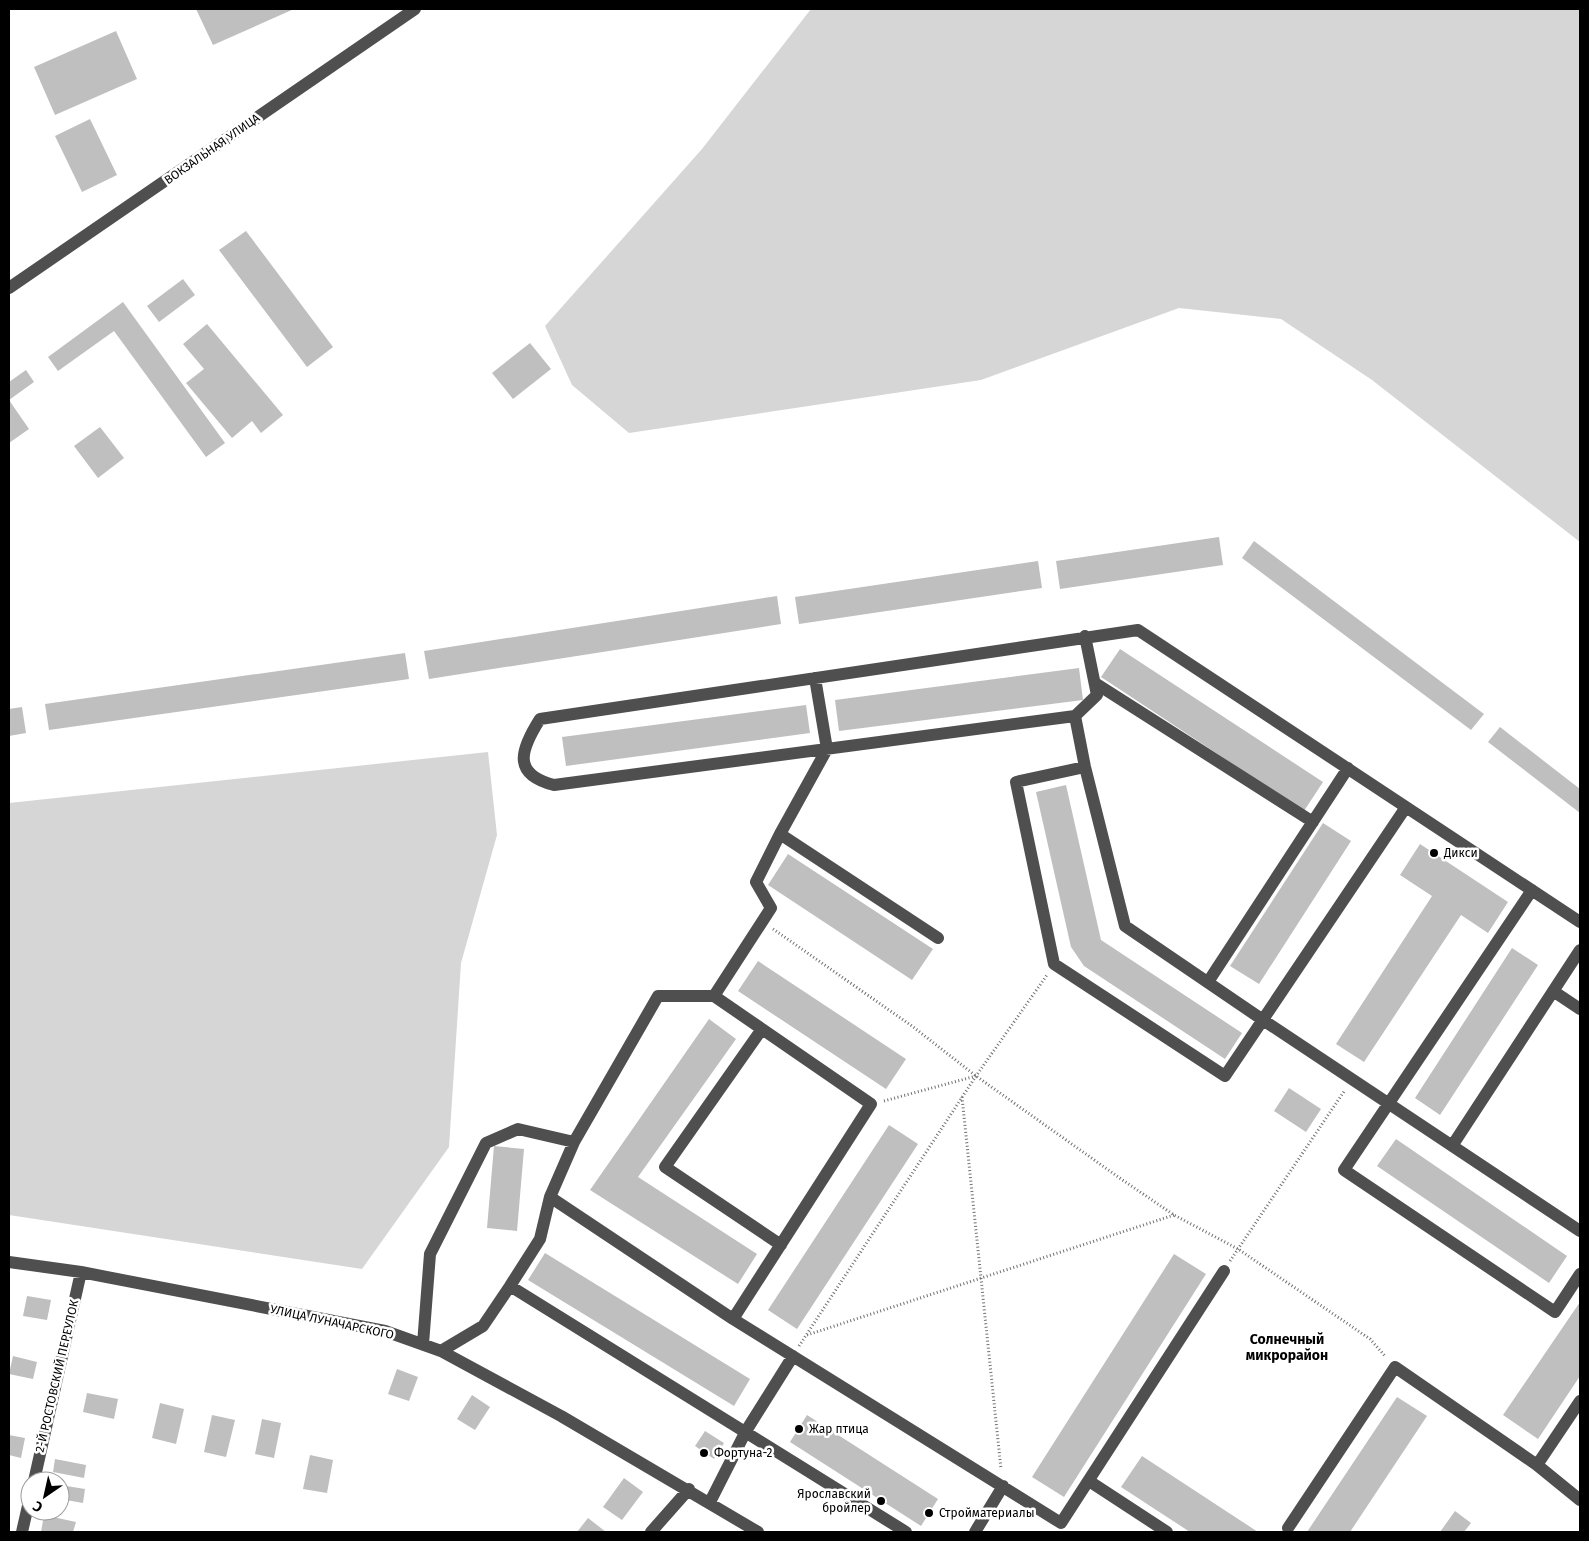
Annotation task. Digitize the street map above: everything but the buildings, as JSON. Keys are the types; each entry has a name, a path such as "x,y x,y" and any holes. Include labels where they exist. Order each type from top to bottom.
{"street":[{"name":"ВОКЗАЛЬНАЯ УЛИЦА","path":"9,288 415,9"},
{"path":"1085,636 1097,695 1075,716 554,785 538,781 528,772 523,759 526,740 540,719 1085,636 1138,630 1580,922"},
{"path":"714,996 771,908 756,882 827,748 816,678"},
{"path":"1094,683 1313,822"},
{"path":"1075,716 1085,767 1125,926 1580,1231"},
{"path":"1085,767 1016,782 1054,964 1225,1076 1406,807"},
{"path":"1208,982 1348,768"},
{"path":"780,834 938,938"},
{"path":"1532,890 1344,1170 1555,1312 1580,1274"},
{"path":"1452,1146 1580,950"},
{"path":"1553,991 1580,1009"},
{"path":"441,1351 483,1326 540,1239 550,1197 574,1142 658,996 714,996 871,1104 733,1319"},
{"path":"762,1029 665,1167 781,1245"},
{"path":"422,1344 430,1254 486,1143 518,1129 574,1142"},
{"path":"550,1197 733,1319 1061,1523 1224,1271"},
{"name":"УЛИЦА ЛУНАЧАРСКОГО","path":"9,1262 81,1272 385,1331 422,1344 441,1351 561,1416 689,1489 758,1532"},
{"name":"2-Й РОСТОВСКИЙ ПЕРЕУЛОК","path":"36,1471 81,1272"},
{"path":"510,1286 906,1532"},
{"path":"710,1502 746,1431 793,1356"},
{"path":"1288,1528 1395,1367 1538,1465 1580,1500"},
{"path":"1538,1465 1580,1401"},
{"path":"1089,1481 1167,1532"},
{"path":"975,1532 1003,1486"},
{"path":"651,1532 689,1489"}],"path":[{"path":"762,921 912,1026 976,1076 1174,1215 1238,1250 1370,1339 1395,1367"},
{"path":"793,1356 962,1097 1054,964"},
{"path":"871,1104 976,1076"},
{"path":"1224,1271 1352,1079"},
{"path":"962,1097 1003,1486"},
{"path":"806,1335 1174,1215"}],"shaded area":[{"path":"811,9 1580,9 1580,542 1372,380 1281,319 1179,308 981,380 629,433 572,385 545,326 702,149"},
{"path":"488,752 497,835 461,963 449,1147 362,1269 9,1215 9,803"}],"place":[{"name":"Дикси","path":"1434,853"},
{"name":"Жар птица","path":"799,1429"},
{"name":"Фортуна-2","path":"704,1453"},
{"name":"Ярославский бройлер","path":"881,1501"},
{"name":"Стройматериалы","path":"929,1513"}],"district":[{"name":"Солнечный микрорайон","path":"1287,1348"}]}
